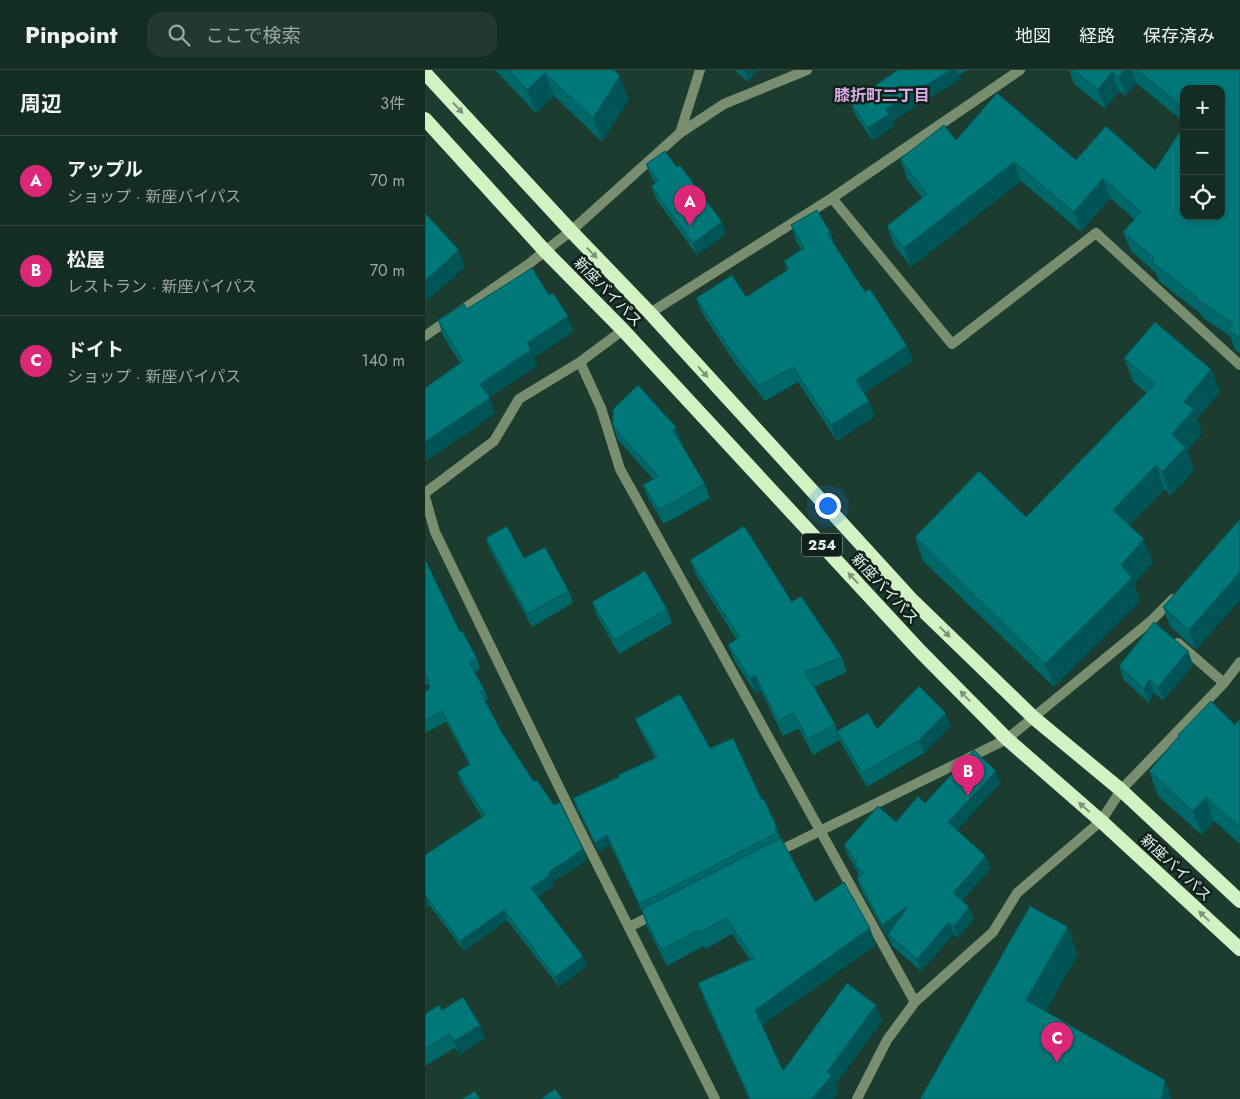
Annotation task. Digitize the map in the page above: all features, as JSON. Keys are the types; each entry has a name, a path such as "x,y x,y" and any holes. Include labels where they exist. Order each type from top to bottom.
{"highway":[{"name":"新座バイパス","path":"425,73 571,232 650,314 911,599 1034,718 1121,790 1240,901"},
{"name":"新座バイパス","path":"425,119 545,251 623,330 920,651 1007,739 1101,821 1240,949"}],"street":[{"path":"681,133 700,70"},
{"path":"425,336 571,232 681,133 724,104 807,70"},
{"path":"650,314 832,198 1020,70"},
{"path":"832,198 952,344 1095,233 1240,365"},
{"path":"425,493 494,441 519,399 580,362 623,330"},
{"path":"580,362 601,408 621,469 915,1002"},
{"path":"425,497 435,532 576,822 715,1099"},
{"path":"768,856 1007,739 1155,623 1179,593"},
{"path":"1173,639 1224,683"},
{"path":"857,1099 887,1040 915,1002 993,932 1017,893 1101,821 1121,790 1224,683 1240,662"},
{"path":"629,927 664,909"}],"building":[{"path":"509,70 614,70 620,76 593,118 545,73 527,90"},
{"path":"898,70 951,70 886,109 889,114 868,128 850,102"},
{"path":"1073,70 1124,70 1119,77 1112,72 1098,89"},
{"path":"1137,70 1240,70 1240,338 1228,330 1233,323 1196,299 1197,297 1152,262 1154,258 1123,232 1141,212 1103,178 1074,212 1014,162 904,248 887,226 927,194 900,159 944,125 956,140 997,93 1076,160 1106,126 1155,170 1180,131 1180,220 1225,220 1225,85 1180,85 1180,105"},
{"path":"665,151 677,167 680,165 722,222 693,243 651,186 658,181 646,164"},
{"path":"817,210 830,232 827,233 865,292 870,289 907,346 856,380 869,401 831,425 793,367 759,386 729,348 696,298 732,275 746,297 789,269 784,261 804,248 791,225"},
{"path":"425,213 459,250 425,281"},
{"path":"532,268 549,295 553,293 568,316 527,343 531,350 480,384 490,398 425,442 425,388 463,361 438,320 464,304 467,309"},
{"path":"1155,322 1211,369 1184,402 1194,409 1172,434 1185,448 1162,472 1156,465 1113,510 1144,539 1121,565 1132,578 1045,664 915,537 979,471 1026,517 1155,384 1124,358"},
{"path":"638,385 676,427 673,430 705,484 659,510 643,485 658,476 613,426 613,409"},
{"path":"1240,519 1240,572 1189,630 1163,607"},
{"path":"507,526 524,558 545,547 569,591 527,614 486,538"},
{"path":"744,526 792,602 801,596 842,657 805,672 835,724 808,739 793,713 778,721 755,675 750,678 729,647 728,645 739,637 690,560"},
{"path":"425,559 460,632 462,631 477,658 469,662 484,689 480,691 501,731 534,782 537,780 554,805 560,802 583,849 549,872 550,875 531,888 583,956 555,977 504,910 460,941 425,895 425,855 485,815 457,772 470,764 442,711 425,721 425,691 430,686 425,676"},
{"path":"645,571 667,609 614,640 592,602"},
{"path":"1154,622 1188,651 1158,687 1149,679 1144,689 1119,666"},
{"path":"919,686 946,713 919,740 862,773 837,731 868,713 877,729"},
{"path":"680,694 710,748 733,738 762,800 764,799 777,828 775,829 777,833 639,904 607,835 595,843 573,798 657,757 635,719"},
{"path":"1211,701 1235,725 1240,719 1240,827 1206,797 1193,811 1149,771 1178,735"},
{"path":"974,750 996,771 948,822 986,856 953,893 969,907 954,926 949,922 917,959 888,934 908,906 882,925 857,878 864,873 855,865 857,861 849,854 851,852 844,845 878,806 896,822 918,796 925,803"},
{"path":"781,838 815,902 844,882 870,928 755,1010 783,1071 847,983 876,1005 827,1072 832,1076 811,1099 750,1099 698,983 754,958 726,918 700,933 698,930 661,950 642,909"},
{"path":"1030,906 1068,927 1026,1000 1165,1080 1162,1099 920,1099"},
{"path":"463,997 480,1025 454,1041 450,1034 425,1049 425,1014 439,1005 442,1010"},
{"path":"555,1089 562,1099 541,1099"},
{"path":"475,1091 480,1099 462,1099"}],"place":[{"name":"アップル","path":"690,226"},
{"name":"松屋","path":"968,796"},
{"name":"ドイト","path":"1057,1063"}],"district":[{"name":"膝折町二丁目","path":"882,95"}]}
